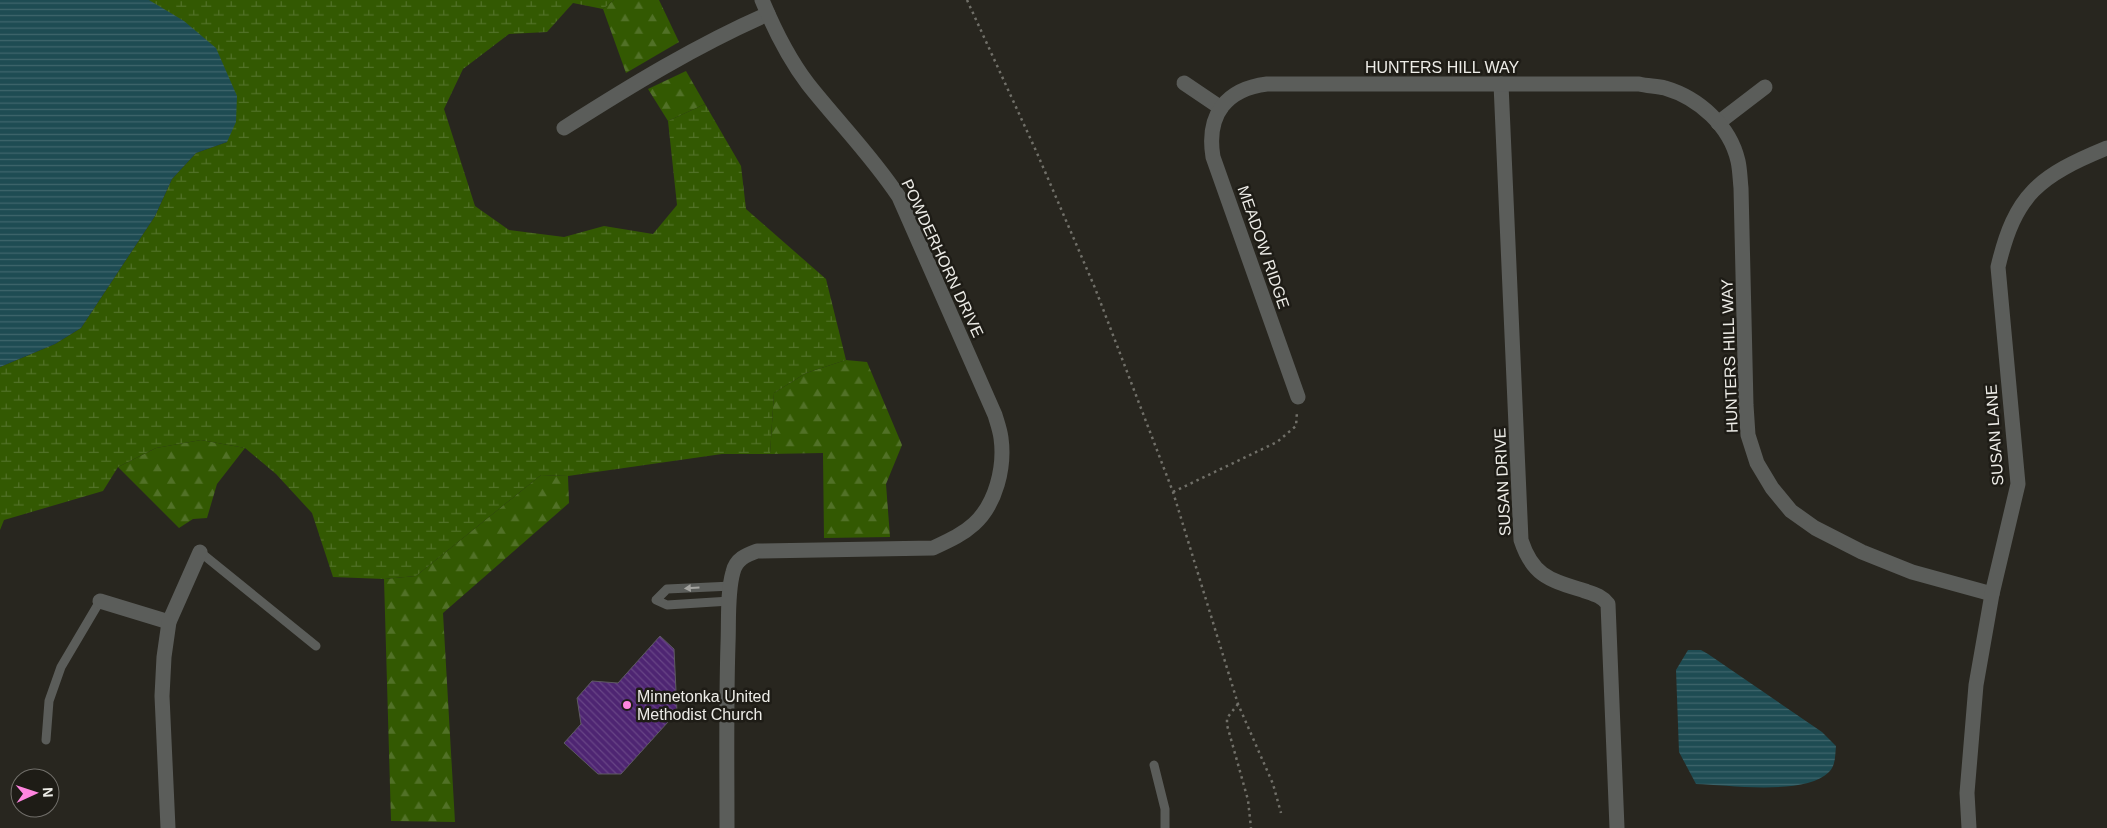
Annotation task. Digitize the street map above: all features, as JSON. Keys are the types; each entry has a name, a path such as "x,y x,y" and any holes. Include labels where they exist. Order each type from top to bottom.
{"street":[{"name":"POWDERHORN DRIVE","path":"727,828 727,692 730,601 733,571 738,561 745,555 757,551 933,548 955,538 975,524 990,504 1002,460 1001,437 995,415 899,197 882,171 807,82 784,44 762,0"},
{"path":"564,128 616,95 696,49 768,14"},
{"path":"1184,83 1221,108"},
{"name":"HUNTERS HILL WAY","path":"1221,108 1233,94 1250,86 1267,84 1639,84 1665,88 1690,98 1711,114 1728,135 1738,160 1741,188 1748,435 1757,463 1772,488 1791,511 1815,528 1862,552 1912,572 1992,594"},
{"name":"SUSAN DRIVE","path":"1501,84 1522,540 1527,558 1540,573 1556,582 1603,598 1608,604 1617,828"},
{"path":"1718,123 1764,87"},
{"name":"MEADOW RIDGE","path":"1221,108 1213,122 1210,140 1213,157 1298,398"},
{"name":"SUSAN LANE","path":"1970,828 1967,793 1976,694 1992,594 2018,484 1998,268 2005,239 2017,212 2035,188 2059,170 2107,148"},
{"path":"168,828 162,696 164,658 170,622 200,552"},
{"path":"100,602 170,622"}],"lane":[{"path":"200,552 316,646"},
{"path":"730,601 667,605 656,600 667,589 732,586"},
{"path":"46,740 49,701 61,667 100,602"},
{"path":"1154,765 1165,809 1166,828"}],"path":[{"path":"967,0 1095,288 1173,492 1197,564 1238,704 1273,784 1281,813"},
{"path":"1173,492 1277,442 1296,426 1298,398"},
{"path":"1238,704 1227,718 1227,725 1248,800 1251,828"}],"green space":[{"path":"149,0 614,0 603,9 573,3 547,32 509,34 463,69 444,109 475,206 509,230 564,237 604,226 653,234 677,205 668,121 705,104 741,166 746,209 826,279 846,360 806,373 774,393 770,454 722,454 568,476 541,475 416,576 384,579 333,577 312,513 276,474 245,448 201,440 156,448 118,467 103,491 4,520 0,530 0,367 55,344 81,328 155,216 172,179 196,153 227,142"},
{"path":"614,0 659,0 679,42 626,73 603,9"},
{"path":"686,71 705,104 668,121 648,89"},
{"path":"846,360 867,362 902,445 886,484 890,537 824,538 823,453 770,454 774,393 806,373"},
{"path":"201,440 245,448 217,484 207,518 193,519 179,528 118,467 156,448"},
{"path":"541,475 568,476 569,503 443,613 455,822 391,821 384,579 416,576"}],"water":[{"path":"0,0 149,0 184,21 216,48 237,96 236,122 227,142 196,153 172,179 155,216 81,328 55,344 0,367"},
{"path":"1688,650 1701,650 1708,654 1822,732 1836,746 1834,763 1829,772 1818,779 1785,787 1696,784 1679,752 1676,670"}],"building":[{"name":"Minnetonka United Methodist Church","path":"660,636 674,649 677,712 621,774 598,774 564,743 581,724 577,698 592,681 618,683"}],"place":[{"name":"Minnetonka United Methodist Church","path":"627,705"}]}
